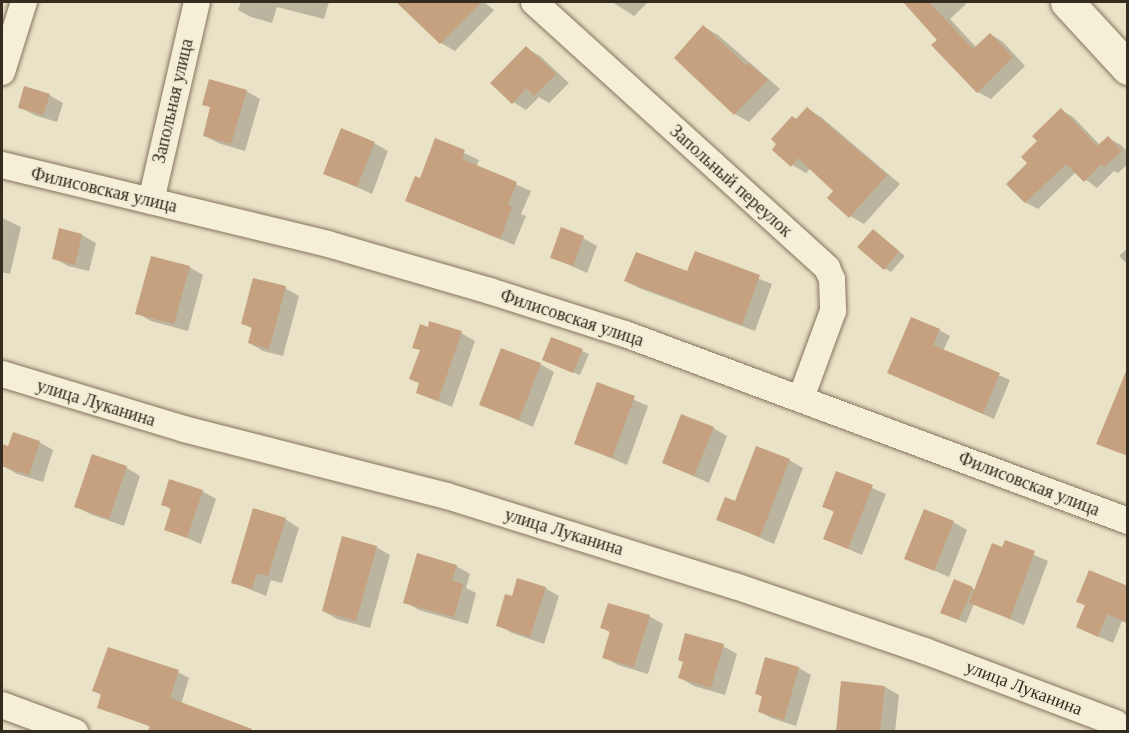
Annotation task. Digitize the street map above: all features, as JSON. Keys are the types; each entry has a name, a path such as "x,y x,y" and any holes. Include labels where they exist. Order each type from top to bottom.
{"street":[{"path":"2,72 24,2"},
{"name":"Запольная улица","path":"151,201 197,2"},
{"name":"Запольный переулок","path":"534,2 827,268 832,279 833,311 801,398"},
{"path":"1067,2 1128,68"},
{"name":"Филисовская улица","path":"2,165 328,244 490,291 626,334 1128,521"},
{"name":"улица Луканина","path":"2,374 184,429 447,496 735,585 903,643 1116,723"},
{"path":"2,705 75,732"}],"building":[{"path":"396,2 482,2 440,44"},
{"path":"903,2 929,2 973,49 990,33 1013,57 977,93 931,45 937,40"},
{"path":"703,25 746,65 748,63 768,80 734,115 674,58"},
{"path":"526,46 556,74 534,96 526,88 512,104 490,83"},
{"path":"209,79 247,90 231,144 203,136 210,107 202,105"},
{"path":"24,86 50,94 43,115 18,108"},
{"path":"807,107 887,175 849,218 827,198 833,191 798,158 791,167 772,150 776,144 771,139 792,116 796,119"},
{"path":"1061,108 1097,146 1108,136 1122,151 1104,167 1101,164 1084,182 1066,164 1025,203 1006,184 1027,163 1021,157 1037,141 1032,136"},
{"path":"341,128 375,142 357,187 323,174"},
{"path":"435,138 465,150 462,159 517,182 508,205 512,207 500,239 405,201 415,176 420,178"},
{"path":"561,227 584,236 573,266 550,258"},
{"path":"59,228 82,234 75,265 52,259"},
{"path":"873,229 899,251 884,270 857,247"},
{"path":"695,251 760,275 742,325 624,281 636,252 687,271"},
{"path":"151,256 190,266 174,324 135,314"},
{"path":"253,278 286,286 269,349 248,343 252,327 241,324"},
{"path":"911,317 940,329 933,345 1000,373 983,414 887,373"},
{"path":"429,321 462,331 438,401 416,393 419,383 409,379 420,350 412,348 420,324 428,327"},
{"path":"551,337 583,349 573,373 542,360"},
{"path":"501,348 541,363 519,420 479,405"},
{"path":"1128,369 1128,456 1096,444"},
{"path":"597,382 635,396 612,458 574,444"},
{"path":"681,414 714,427 694,476 662,463"},
{"path":"13,432 40,441 29,475 2,466 2,444 8,446"},
{"path":"756,446 790,459 760,537 716,520 725,497 735,501"},
{"path":"92,454 127,466 109,519 74,507"},
{"path":"836,471 873,485 848,549 823,539 834,511 822,507"},
{"path":"169,479 203,490 187,538 164,530 171,508 161,505"},
{"path":"253,508 286,518 268,576 257,573 252,589 231,583"},
{"path":"924,509 954,521 934,571 904,559"},
{"path":"342,536 377,546 356,621 322,611"},
{"path":"1005,540 1035,551 1010,619 969,603 992,543 1002,547"},
{"path":"417,553 457,565 452,581 463,584 454,617 403,603"},
{"path":"1089,570 1128,586 1128,623 1107,614 1098,637 1076,627 1085,605 1076,602"},
{"path":"517,578 546,587 530,637 496,626 505,594 512,596"},
{"path":"954,579 973,587 959,620 940,613"},
{"path":"608,603 650,615 634,667 602,658 610,631 600,628"},
{"path":"685,633 724,644 711,688 678,678 683,662 678,660"},
{"path":"108,647 179,670 170,698 252,729 252,732 147,732 150,726 97,708 101,694 92,691"},
{"path":"765,657 799,667 784,720 758,712 762,696 755,694"},
{"path":"841,681 885,686 880,732 836,732"}]}
